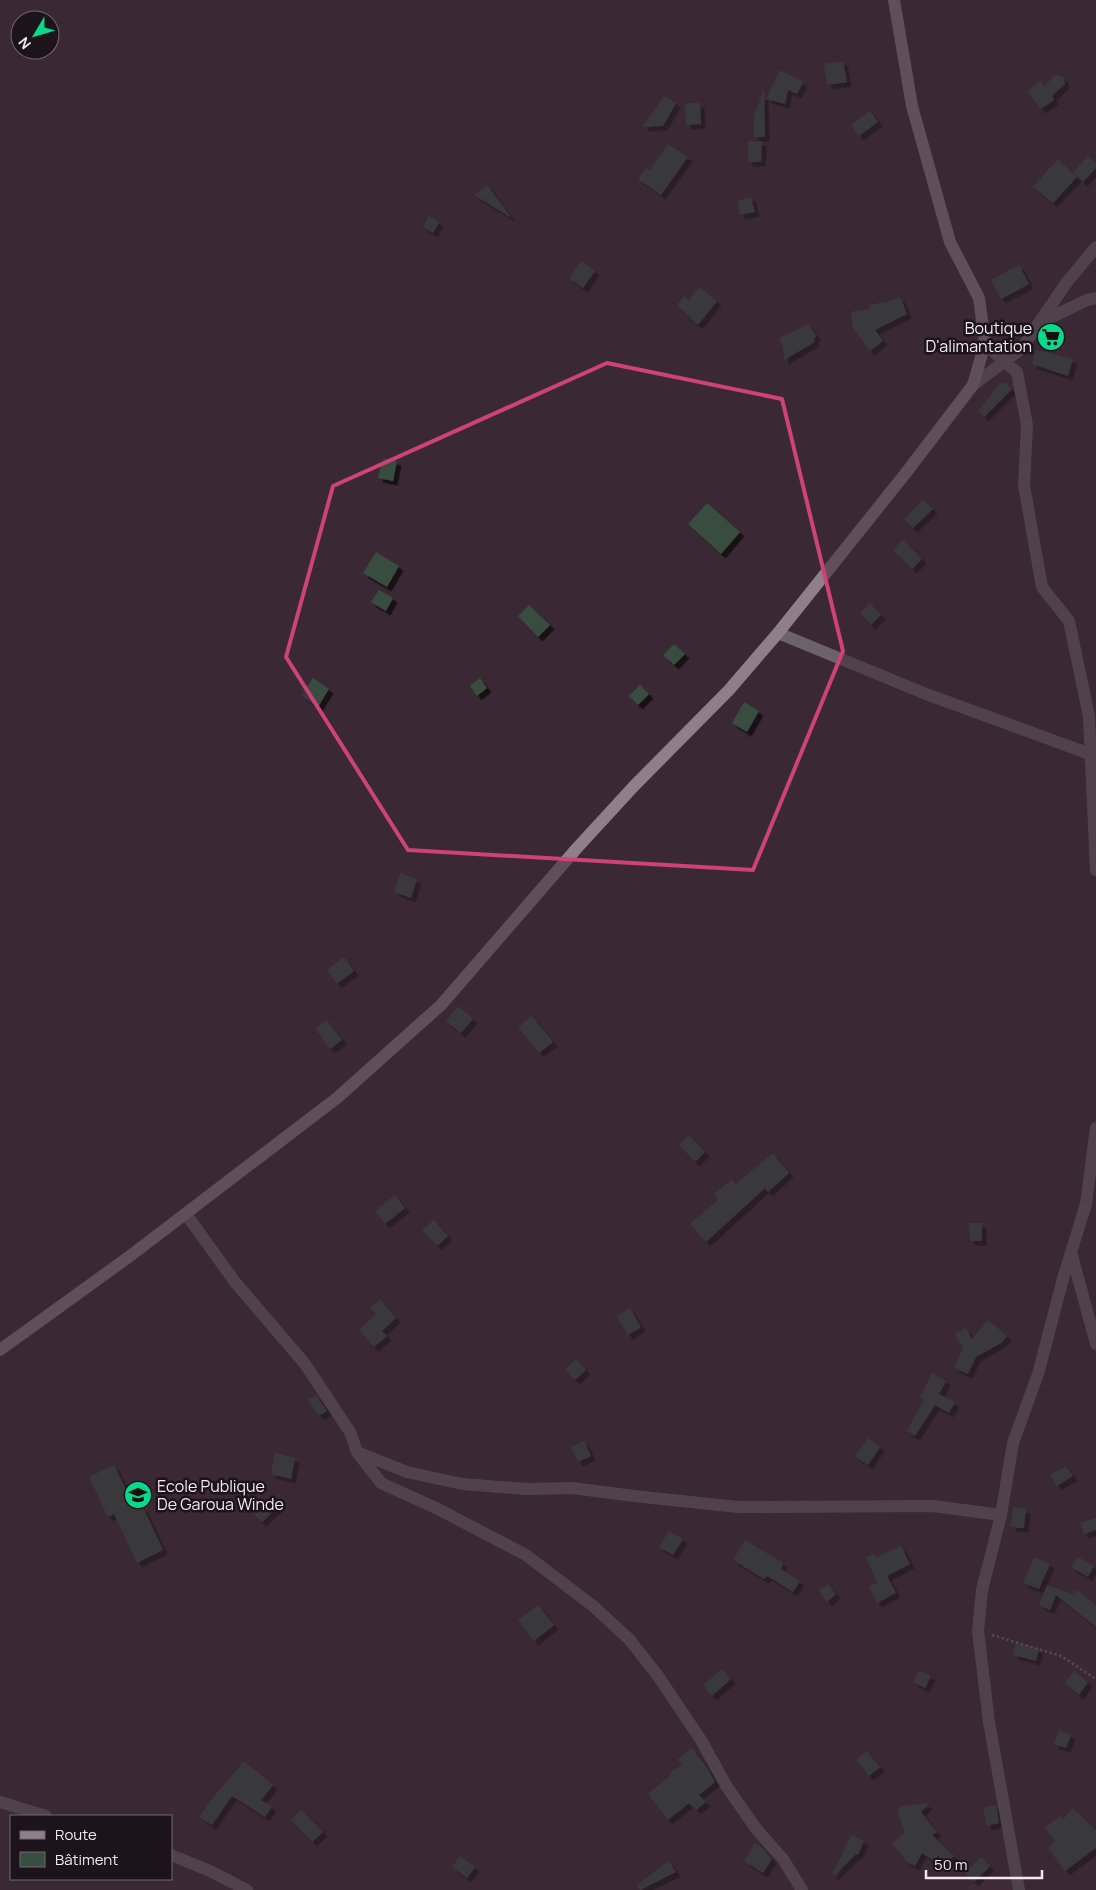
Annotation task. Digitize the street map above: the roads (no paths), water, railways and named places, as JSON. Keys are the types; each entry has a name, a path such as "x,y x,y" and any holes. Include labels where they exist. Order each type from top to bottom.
{"street":[{"path":"894,0 912,106 950,242 979,298 985,343 972,385"},
{"path":"0,1350 130,1256 337,1098 441,1005 621,799 729,690 905,474 972,385 1021,349 1067,282 1096,247"},
{"path":"1039,323 1087,300 1096,298"},
{"path":"985,343 1017,372 1027,425 1024,485 1042,587 1069,621 1089,716 1096,870"},
{"path":"778,632 1092,764"},
{"path":"1019,1890 989,1722 978,1631 982,1590 1001,1515 1013,1443 1038,1374 1086,1204 1096,1128"},
{"path":"186,1214 235,1282 304,1364 350,1432 357,1452 381,1483 438,1508 526,1555 593,1606 629,1639 658,1676 701,1740 727,1788 757,1830 783,1859 802,1890"},
{"path":"1071,1252 1096,1344"},
{"path":"357,1452 407,1472 462,1484 526,1489 572,1488 738,1507 933,1506 1001,1515"},
{"path":"0,1802 43,1815"},
{"path":"172,1855 210,1871 247,1890"}],"place":[{"name":"Boutique D'alimantation","path":"1051,337"},
{"name":"Ecole Publique De Garoua Winde","path":"138,1495"}]}
